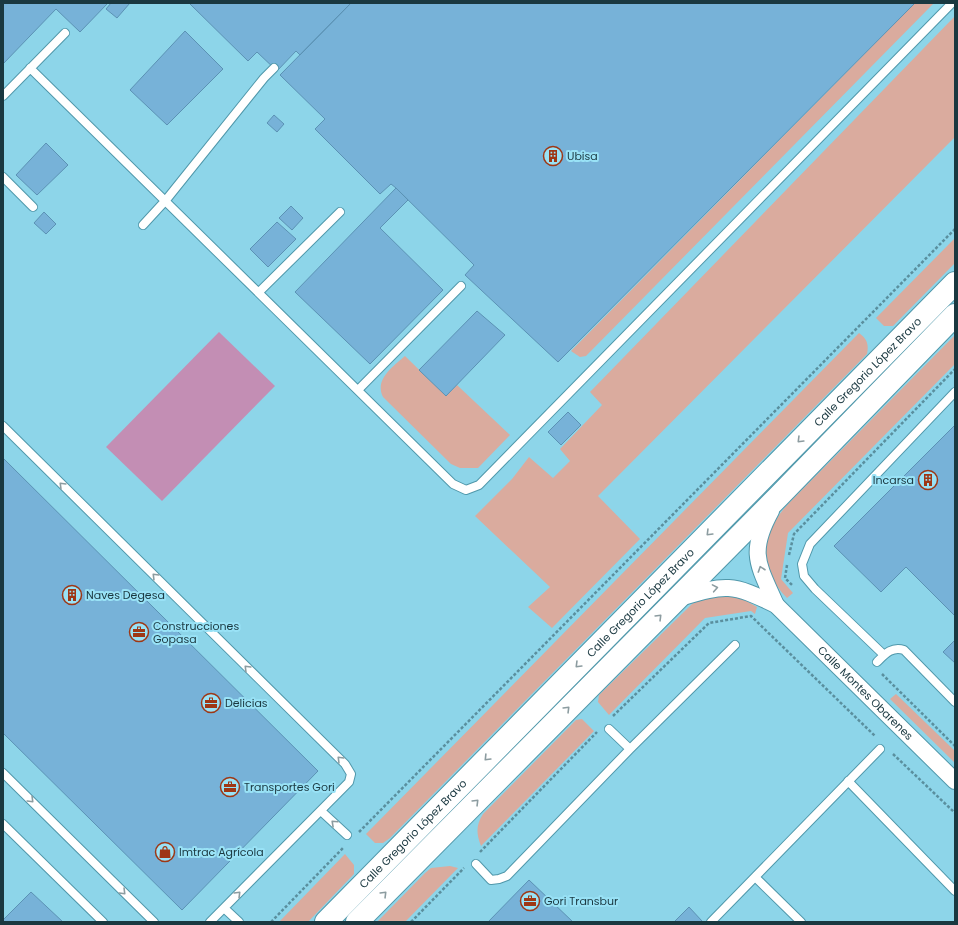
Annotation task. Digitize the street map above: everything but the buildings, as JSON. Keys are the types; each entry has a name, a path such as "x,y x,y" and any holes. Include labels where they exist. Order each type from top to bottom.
{"main road":[{"name":"Calle Gregorio López Bravo","path":"326,922 955,283"},
{"name":"Calle Gregorio López Bravo","path":"357,922 779,496 955,315"}],"street":[{"name":"Calle Montes Obarenes","path":"776,605 765,580 756,549 760,532 779,496"},
{"name":"Calle Montes Obarenes","path":"677,599 714,588 729,587 743,590 776,605 955,781"}],"lane":[{"path":"30,68 166,200 453,484 466,490 479,485 952,3"},
{"path":"3,96 65,33"},
{"path":"143,225 166,200 264,78 274,68"},
{"path":"3,177 33,207"},
{"path":"259,292 340,212"},
{"path":"358,390 461,286"},
{"path":"884,655 815,589 804,576 802,564 810,544 955,392"},
{"path":"3,426 345,764 351,774 349,782 210,922"},
{"path":"476,864 491,880 500,879 507,876 630,749 735,644"},
{"path":"877,662 890,650 899,648 904,650 955,702"},
{"path":"609,729 630,749"},
{"path":"711,922 880,749"},
{"path":"3,773 154,922"},
{"path":"848,781 955,891"},
{"path":"321,810 347,835"},
{"path":"3,824 103,922"},
{"path":"755,877 801,922"},
{"path":"224,908 239,922"}],"path":[{"path":"357,834 955,230"},
{"path":"789,556 794,534 955,369"},
{"path":"788,563 785,578 796,589"},
{"path":"610,719 709,623 751,616 878,739"},
{"path":"879,670 955,746"},
{"path":"478,854 599,730"},
{"path":"889,750 955,813"},
{"path":"271,922 346,845"},
{"path":"411,922 466,866"}],"shaded area":[{"path":"915,3 934,3 586,356 580,357 571,351"},
{"path":"955,16 955,137 598,496 640,539 552,628 528,607 550,587 475,516 512,479 529,457 553,478 570,461 560,449 602,405 590,392"},
{"path":"955,238 955,263 893,326 884,326 876,318"},
{"path":"219,332 275,386 162,501 106,447"},
{"path":"859,333 867,342 867,354 390,838 383,843 375,843 366,834"},
{"path":"955,335 955,364 788,533 781,579 793,593 787,598 777,587 767,564 767,540 771,528 778,517 787,505"},
{"path":"405,356 446,396 457,385 510,435 478,468 460,468 451,464 383,397 381,384 383,379 386,374"},
{"path":"729,594 743,599 757,607 755,614 751,611 705,618 609,715 598,702 599,695 692,604 701,599"},
{"path":"896,694 955,751 955,763 890,699"},
{"path":"582,719 594,731 481,846 478,837 478,829 479,822 483,814 576,720"},
{"path":"345,854 354,865 354,874 308,922 279,922"},
{"path":"450,866 458,868 405,922 377,922 431,868"}],"place":[{"name":"Ubisa","path":"553,156"},
{"name":"Incarsa","path":"928,480"},
{"name":"Naves Degesa","path":"72,595"},
{"name":"Construcciones Gopasa","path":"139,632"},
{"name":"Delicias","path":"211,703"},
{"name":"Transportes Gori","path":"230,787"},
{"name":"Imtrac Agrícola","path":"165,852"},
{"name":"Gori Transbur","path":"530,901"}]}
